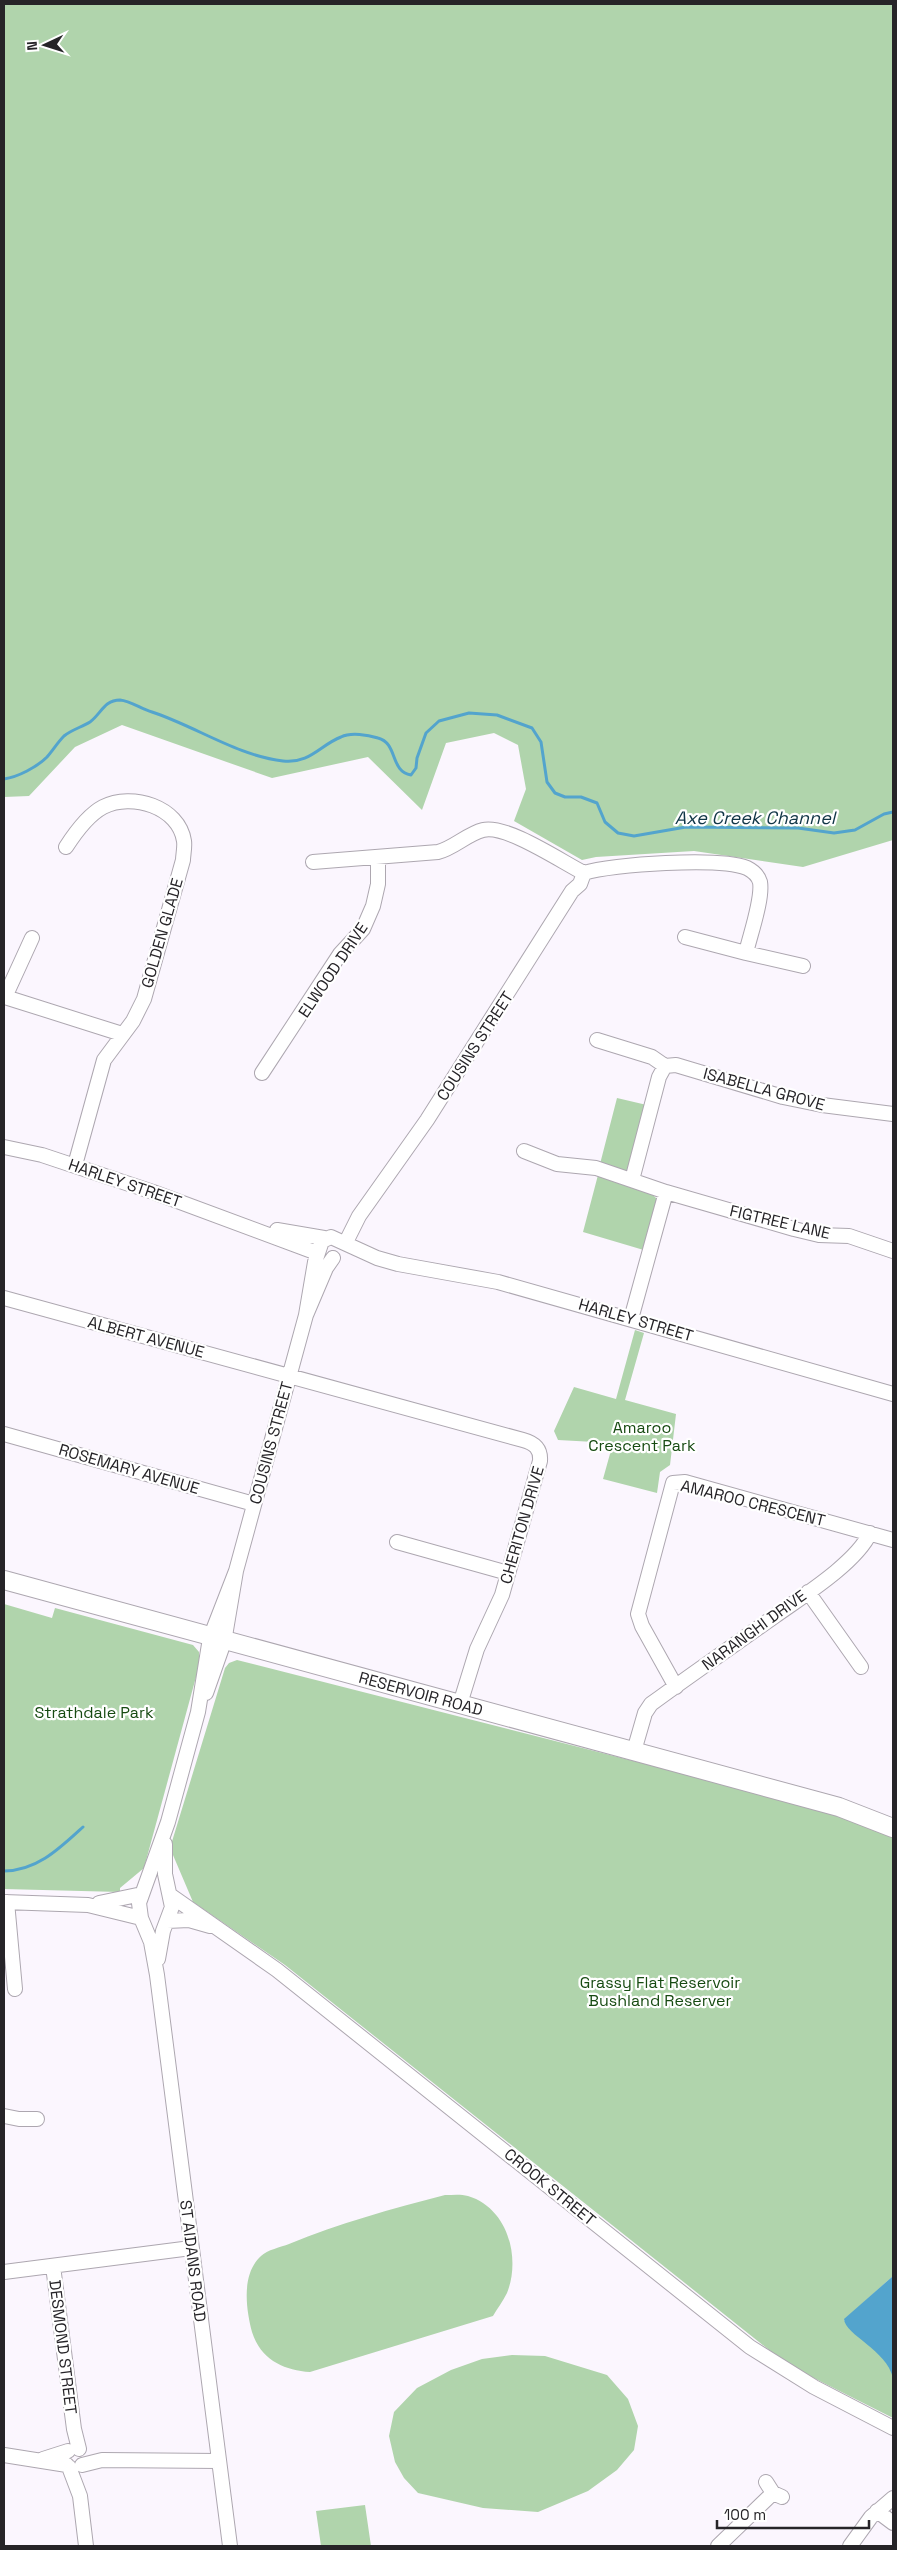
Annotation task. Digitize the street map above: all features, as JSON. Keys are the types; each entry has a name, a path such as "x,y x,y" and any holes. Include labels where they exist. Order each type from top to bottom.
{"main road":[{"name":"RESERVOIR ROAD","path":"4,1580 217,1640 839,1807 893,1817"},
{"name":"RESERVOIR ROAD","path":"839,1807 893,1828"}],"street":[{"name":"GOLDEN GLADE","path":"66,847 75,832 103,808 122,803 151,804 171,815 185,842 183,860 144,999 134,1021 122,1034 104,1060 75,1165"},
{"path":"313,862 438,852 456,845 476,833 488,830 506,833 584,873 600,868 696,862 746,868 755,873 760,882 746,953"},
{"name":"ELWOOD DRIVE","path":"262,1073 340,954 363,929 373,906 378,884 378,857"},
{"name":"COUSINS STREET","path":"306,1315 326,1268 346,1243 358,1216 432,1112 572,891 580,884 584,873"},
{"path":"685,937 803,966"},
{"path":"32,938 5,997 122,1034"},
{"name":"ISABELLA GROVE","path":"597,1040 652,1057 665,1066 676,1065 783,1097 822,1105 893,1114"},
{"path":"632,1180 659,1077 665,1066"},
{"name":"HARLEY STREET","path":"4,1147 75,1165 244,1224 266,1236 317,1253 335,1257 377,1258"},
{"name":"FIGTREE LANE","path":"524,1151 557,1164 596,1168 666,1192 794,1229 819,1235 848,1236 893,1251"},
{"path":"631,1319 666,1192"},
{"name":"COUSINS STREET","path":"142,1894 168,1822 198,1712 214,1674 217,1640 306,1315 317,1253 326,1238 358,1216"},
{"name":"HARLEY STREET","path":"244,1224 346,1243 377,1258 419,1269 485,1278 893,1394"},
{"name":"ALBERT AVENUE","path":"4,1298 289,1376"},
{"name":"CHERITON DRIVE","path":"289,1376 523,1440 536,1446 540,1452 540,1461 498,1605 477,1649 460,1704"},
{"name":"ROSEMARY AVENUE","path":"4,1434 254,1504"},
{"name":"AMAROO CRESCENT","path":"676,1686 642,1626 638,1614 673,1483 685,1482 870,1533"},
{"path":"870,1533 893,1540"},
{"name":"NARANGHI DRIVE","path":"634,1751 648,1708 853,1557 866,1542 870,1533"},
{"path":"397,1542 508,1573"},
{"path":"808,1592 861,1668"},
{"name":"COUSINS STREET","path":"168,1822 164,1859 169,1894"},
{"path":"15,1988 6,1902 88,1904 157,1890 169,1894 172,1907 167,1921 152,1924 142,1918 88,1904"},
{"path":"142,1894 139,1909 142,1918"},
{"name":"CROOK STREET","path":"169,1894 277,1970 750,2347 814,2387 893,2428"},
{"name":"ST AIDANS ROAD","path":"142,1918 151,1942 157,1975 230,2546"},
{"name":"CROOK STREET","path":"167,1921 189,1920 218,1928"},
{"name":"ST AIDANS ROAD","path":"157,1975 160,1941 167,1921"},
{"path":"4,2116 19,2119 37,2119"},
{"path":"4,2272 191,2248"},
{"name":"DESMOND STREET","path":"53,2266 74,2429 75,2458"},
{"path":"4,2455 42,2459 219,2461"},
{"path":"75,2458 86,2546"},
{"path":"718,2546 774,2491"},
{"path":"850,2546 877,2511 893,2498"},
{"path":"877,2511 893,2523"}],"green space":[{"path":"4,4 893,4 893,840 803,867 694,851 596,857 582,860 514,821 526,789 518,745 494,733 446,743 422,810 368,757 272,778 122,725 75,747 29,796 4,797"},
{"path":"617,1098 651,1106 631,1176 600,1164"},
{"path":"598,1175 652,1194 658,1200 647,1251 583,1232"},
{"name":"Amaroo Crescent Park","path":"635,1330 644,1333 625,1400 676,1414 670,1465 660,1472 657,1493 603,1479 613,1443 558,1440 554,1431 574,1387 616,1399"},
{"name":"Strathdale Park","path":"4,1604 52,1618 55,1608 193,1645 199,1652 199,1666 144,1868 120,1888 120,1892 4,1889"},
{"name":"Grassy Flat Reservoir Bushland Reserver","path":"237,1660 810,1806 893,1833 893,2276 844,2320 883,2358 892,2370 893,2418 788,2365 285,1965 193,1902 170,1848 225,1668 229,1663"},
{"path":"445,2195 465,2195 482,2202 493,2211 502,2223 508,2236 511,2250 511,2279 507,2293 493,2316 310,2372 283,2366 261,2350 252,2332 248,2313 247,2292 250,2272 261,2256 270,2250 327,2229"},
{"path":"512,2355 545,2356 607,2375 628,2399 638,2426 634,2450 617,2470 588,2491 538,2512 483,2508 418,2493 404,2478 395,2462 389,2436 394,2412 417,2388 451,2370 482,2359"},
{"path":"365,2505 371,2546 321,2546 316,2511"}],"water":[{"path":"893,2276 893,2378 883,2359 851,2331 844,2319"}],"waterway":[{"name":"Axe Creek Channel","path":"4,779 21,774 38,764 47,757 64,736 90,722 110,702 120,700 168,718 233,747 266,758 283,761 300,760 308,757 345,735 360,734 378,738 389,745 400,769 404,773 411,775 416,768 417,758 426,733 439,721 469,713 497,715 532,728 541,742 547,782 555,793 565,797 581,797 597,803 605,822 618,833 634,836 686,827 798,828 834,833 855,830 884,814 893,812"},
{"path":"4,1871 16,1870 37,1863 57,1850 83,1827"}]}
